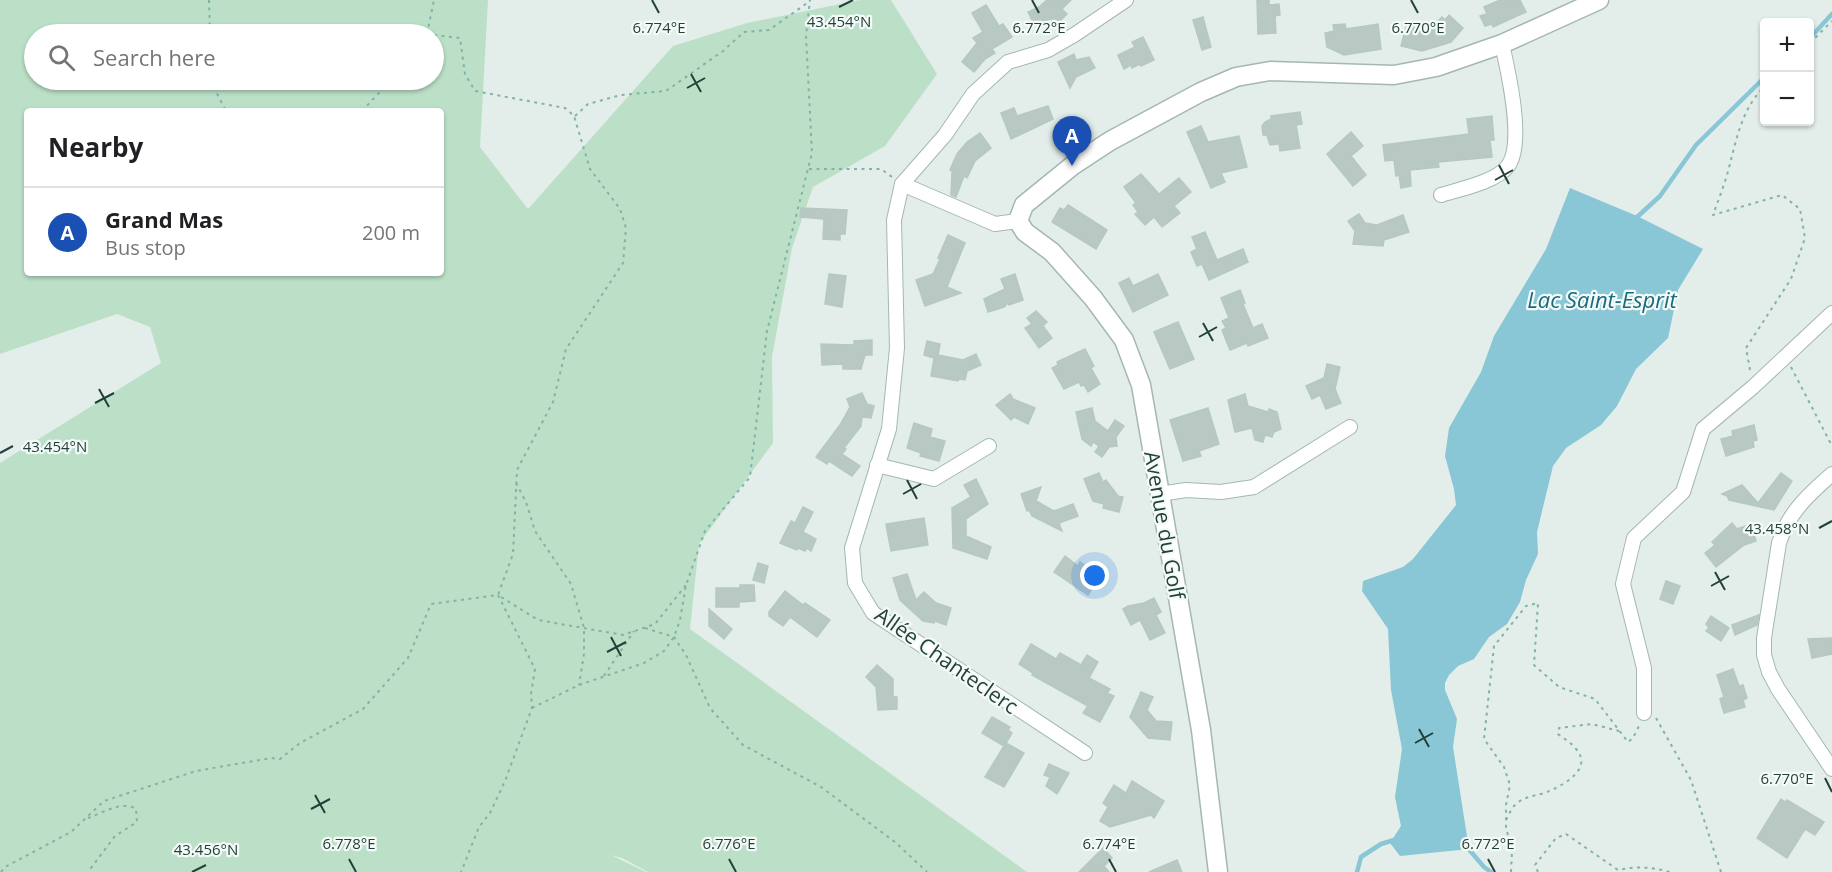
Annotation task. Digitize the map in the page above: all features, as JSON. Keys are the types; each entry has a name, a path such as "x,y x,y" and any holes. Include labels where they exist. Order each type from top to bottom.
{"street":[{"path":"1126,0 1048,50 1008,62 973,94 945,135 902,184 995,224 1018,220 1024,205 1072,166 1110,141 1201,92 1236,77 1270,71 1394,75 1436,68 1502,44 1599,0"},
{"path":"1441,195 1489,180 1508,166 1516,142 1510,78 1502,44"},
{"name":"Allée Chanteclerc","path":"902,184 894,220 897,348 889,429 852,548 855,583 873,613 1085,753"},
{"name":"Avenue du Golf","path":"1018,220 1024,232 1052,252 1093,298 1124,340 1141,385 1201,730 1218,872"},
{"path":"1648,711 1644,668 1623,584 1634,538 1683,492 1703,429 1753,387 1832,313"},
{"path":"1160,494 1186,490 1221,492 1254,487 1350,427"},
{"path":"877,465 934,479 989,446"},
{"path":"1832,474 1791,514 1783,530 1764,638 1764,655 1769,672 1832,769"}],"path":[{"path":"209,0 210,24"},
{"path":"431,24 434,0"},
{"path":"574,117 588,105 621,95 666,91 723,51 744,32 769,30 810,0"},
{"path":"532,708 579,685 644,663 664,651 674,637 680,620 686,585 705,531 750,477 767,331 813,153 806,36 810,0"},
{"path":"1814,38 1832,21"},
{"path":"444,36 460,38 465,74 475,91 565,108 574,117 591,169 620,209 626,228 623,263 566,349 554,402 517,470 513,554 498,596 535,669 531,694 532,708 505,781 490,813 480,827 461,872"},
{"path":"215,90 224,108"},
{"path":"365,108 382,90"},
{"path":"1753,387 1746,348 1791,279 1805,238 1800,209 1782,195 1713,215 1727,175 1741,122 1753,98 1760,91"},
{"path":"808,168 881,169 902,184"},
{"path":"1783,359 1793,369 1832,446"},
{"path":"516,482 526,502 535,531 571,584 584,628 584,654 579,685"},
{"path":"1,872 5,867 71,832 105,801 196,771 271,758 280,759 300,743 363,709 408,658 430,604 498,596 538,620 623,635 655,624 686,585"},
{"path":"1511,872 1512,852 1506,821 1510,785 1504,767 1484,739 1494,646 1526,606 1538,603 1534,665 1559,687 1595,699 1628,742 1633,738 1648,711 1691,780 1721,872"},
{"path":"645,627 674,637 686,655 710,708 743,745 821,787 895,842 927,872"},
{"path":"604,676 634,631"},
{"path":"1506,821 1514,805 1524,798 1546,793 1565,784 1579,771 1581,757 1576,749 1558,734 1559,728 1592,724 1619,731"},
{"path":"86,819 124,806 136,809 138,818 137,822 115,836 88,872"},
{"path":"1538,872 1535,865 1556,838 1566,834 1618,870 1636,866 1670,872"}],"green space":[{"path":"0,0 488,0 480,147 528,209 673,46 747,23 860,0 891,0 937,74 885,146 813,187 792,248 772,357 773,443 699,544 690,629 1027,872 648,872 622,858 611,855 646,872 0,872 0,463 161,363 150,327 117,314 0,354"}],"water":[{"name":"Lac Saint-Esprit","path":"1570,188 1637,216 1703,249 1678,290 1668,338 1636,369 1617,406 1601,425 1566,448 1553,466 1537,532 1538,554 1526,580 1520,602 1507,624 1489,637 1474,659 1458,666 1445,683 1445,690 1457,719 1453,747 1469,849 1400,856 1390,843 1401,826 1395,797 1402,749 1391,690 1388,629 1362,591 1363,581 1403,567 1413,559 1456,505 1445,456 1449,428 1481,372 1494,336 1546,249"}],"building":[{"path":"1047,0 1071,0 1062,9 1067,14 1057,24 1050,19 1034,24 1028,12"},
{"path":"1257,0 1269,0 1269,5 1279,4 1280,15 1275,16 1276,33 1258,34"},
{"path":"1500,0 1520,0 1526,12 1493,27 1492,24 1485,26 1480,16 1487,14 1484,7"},
{"path":"986,5 999,26 1003,24 1012,37 992,49 995,53 985,59 974,72 962,62 977,43 973,38 983,32 972,13"},
{"path":"1449,15 1463,28 1451,42 1422,51 1401,46 1406,27 1414,29 1414,25 1424,27 1435,24 1442,17 1445,20"},
{"path":"1203,17 1211,47 1202,50 1193,20"},
{"path":"1345,24 1346,29 1378,24 1381,49 1344,55 1327,47 1325,33 1334,31 1333,25"},
{"path":"1143,37 1154,60 1141,66 1140,64 1132,68 1131,65 1124,69 1118,55 1135,47 1132,42"},
{"path":"1074,54 1076,60 1089,57 1095,68 1076,77 1070,88 1058,62"},
{"path":"1048,106 1053,119 1011,139 1001,113 1014,108 1017,116"},
{"path":"1300,112 1302,124 1296,125 1300,148 1280,151 1279,144 1270,145 1267,135 1263,135 1262,126 1265,122 1271,119 1271,116"},
{"path":"1492,116 1494,140 1490,140 1492,157 1438,162 1439,167 1410,170 1411,186 1401,188 1399,175 1396,176 1394,160 1385,161 1383,145 1469,134 1467,119"},
{"path":"1201,126 1208,142 1239,136 1247,167 1221,173 1225,182 1211,188 1187,132"},
{"path":"1351,132 1363,146 1351,156 1366,175 1353,186 1327,154"},
{"path":"980,133 991,148 975,161 967,178 964,176 956,197 951,195 952,171 950,170 957,154 967,142"},
{"path":"1141,174 1159,194 1179,178 1191,192 1174,206 1180,213 1162,227 1154,217 1145,225 1135,214 1138,212 1133,205 1136,203 1124,187"},
{"path":"1068,205 1107,230 1096,249 1052,222 1060,208 1064,210"},
{"path":"801,208 847,210 845,234 840,234 840,240 823,239 824,219 800,217"},
{"path":"1359,214 1365,223 1377,225 1403,215 1409,232 1384,240 1383,246 1353,244 1355,231 1348,221"},
{"path":"1205,232 1217,260 1243,249 1248,262 1209,280 1202,264 1197,266 1191,252 1197,249 1192,237"},
{"path":"948,235 965,243 947,287 961,293 925,306 916,280 933,274"},
{"path":"829,274 846,276 842,307 825,304"},
{"path":"1015,274 1023,300 1009,305 1008,303 1004,307 988,312 984,299 1005,289 1001,279"},
{"path":"1158,274 1168,295 1133,312 1119,283 1129,278 1133,286"},
{"path":"1240,290 1253,328 1262,324 1268,338 1230,350 1222,330 1226,328 1222,321 1229,318 1221,298"},
{"path":"1036,311 1047,322 1043,326 1052,338 1039,348 1025,328 1032,324 1027,318"},
{"path":"1178,322 1194,359 1170,369 1154,332"},
{"path":"872,340 872,355 865,355 861,369 843,369 843,364 822,365 821,344 854,345 854,341"},
{"path":"927,341 940,344 938,355 963,360 976,354 981,365 967,371 965,380 959,379 958,381 931,376 934,358 924,355"},
{"path":"1085,349 1094,366 1091,368 1100,384 1088,392 1079,382 1064,389 1052,368 1058,365 1057,362"},
{"path":"1327,364 1340,367 1335,389 1341,403 1326,409 1320,395 1312,399 1306,386 1324,378"},
{"path":"862,393 867,404 874,406 871,418 862,417 861,426 842,454 860,466 852,476 829,461 827,464 816,457 840,425 850,407 847,399"},
{"path":"1010,394 1013,399 1035,408 1028,424 1014,417 1011,420 996,405"},
{"path":"1245,394 1248,406 1268,412 1269,409 1277,412 1281,429 1274,432 1272,437 1265,435 1263,442 1255,440 1252,428 1235,432 1228,400"},
{"path":"1092,408 1095,421 1108,431 1115,420 1124,426 1116,437 1117,446 1109,447 1102,457 1095,452 1099,446 1093,442 1091,446 1082,439 1076,412"},
{"path":"1208,408 1219,444 1199,451 1201,456 1183,461 1170,420"},
{"path":"914,423 932,429 930,437 945,441 939,461 920,456 921,453 907,448"},
{"path":"1754,425 1757,440 1753,441 1754,447 1726,456 1721,439 1733,436 1732,431"},
{"path":"1099,473 1103,482 1106,480 1118,496 1123,497 1119,512 1103,508 1104,504 1093,501 1084,479"},
{"path":"1781,473 1792,481 1774,510 1729,500 1722,494 1742,485 1758,503"},
{"path":"976,479 988,504 966,519 966,536 991,547 987,559 953,548 952,508 971,497 964,485"},
{"path":"1041,487 1036,501 1054,511 1073,504 1078,516 1059,523 1062,531 1032,516 1029,510 1027,511 1021,494"},
{"path":"803,507 813,512 803,532 816,539 811,551 807,548 805,551 798,548 797,550 780,543 791,521 795,523"},
{"path":"924,518 928,545 891,551 886,524"},
{"path":"1732,523 1737,529 1751,524 1756,541 1744,545 1716,567 1705,553 1715,545 1712,542"},
{"path":"1065,556 1078,566 1080,562 1100,577 1088,595 1054,572"},
{"path":"758,563 768,566 764,583 753,580"},
{"path":"907,574 916,600 924,592 936,603 951,608 946,625 935,621 934,623 923,621 900,600 893,578"},
{"path":"1666,581 1680,586 1673,604 1660,599"},
{"path":"740,585 754,585 755,601 739,602 739,607 716,607 716,588 740,588"},
{"path":"785,591 803,605 805,603 830,620 817,637 790,617 783,626 769,616 769,612"},
{"path":"1154,598 1161,612 1156,615 1165,633 1150,640 1140,620 1131,625 1123,609"},
{"path":"709,609 732,629 724,639 709,626"},
{"path":"1759,615 1757,625 1735,635 1732,625"},
{"path":"1711,616 1729,628 1721,641 1706,631 1709,628 1706,624"},
{"path":"1832,638 1832,654 1812,658 1808,639"},
{"path":"1031,644 1056,659 1060,653 1081,665 1087,655 1098,662 1089,678 1110,689 1107,693 1114,696 1100,722 1083,713 1088,706 1032,675 1033,673 1019,664"},
{"path":"877,665 893,679 893,697 897,697 897,709 878,710 876,687 866,677"},
{"path":"1733,669 1739,686 1743,685 1747,698 1743,700 1745,707 1724,713 1720,699 1724,697 1717,675"},
{"path":"1141,692 1153,697 1147,710 1156,721 1172,722 1170,740 1148,738 1130,717"},
{"path":"992,717 1010,727 1008,730 1012,733 1006,743 1024,753 1004,787 985,777 1004,746 982,733"},
{"path":"1049,764 1069,773 1057,794 1046,786 1050,777 1044,775"},
{"path":"1132,781 1164,801 1154,818 1151,815 1110,827 1100,821 1108,807 1103,803 1114,785 1126,793"},
{"path":"1781,799 1785,802 1787,800 1824,822 1815,835 1805,829 1787,858 1757,838"},
{"path":"1103,848 1112,858 1104,866 1109,872 1079,872"},
{"path":"1177,860 1182,872 1149,872"}],"waterway":[{"path":"1814,34 1832,14"},
{"path":"1635,219 1660,196 1696,145 1760,82"},
{"path":"1357,872 1361,857 1381,844 1394,840"},
{"path":"1466,846 1491,872"}],"place":[{"name":"Grand Mas","path":"1072,166"}]}
